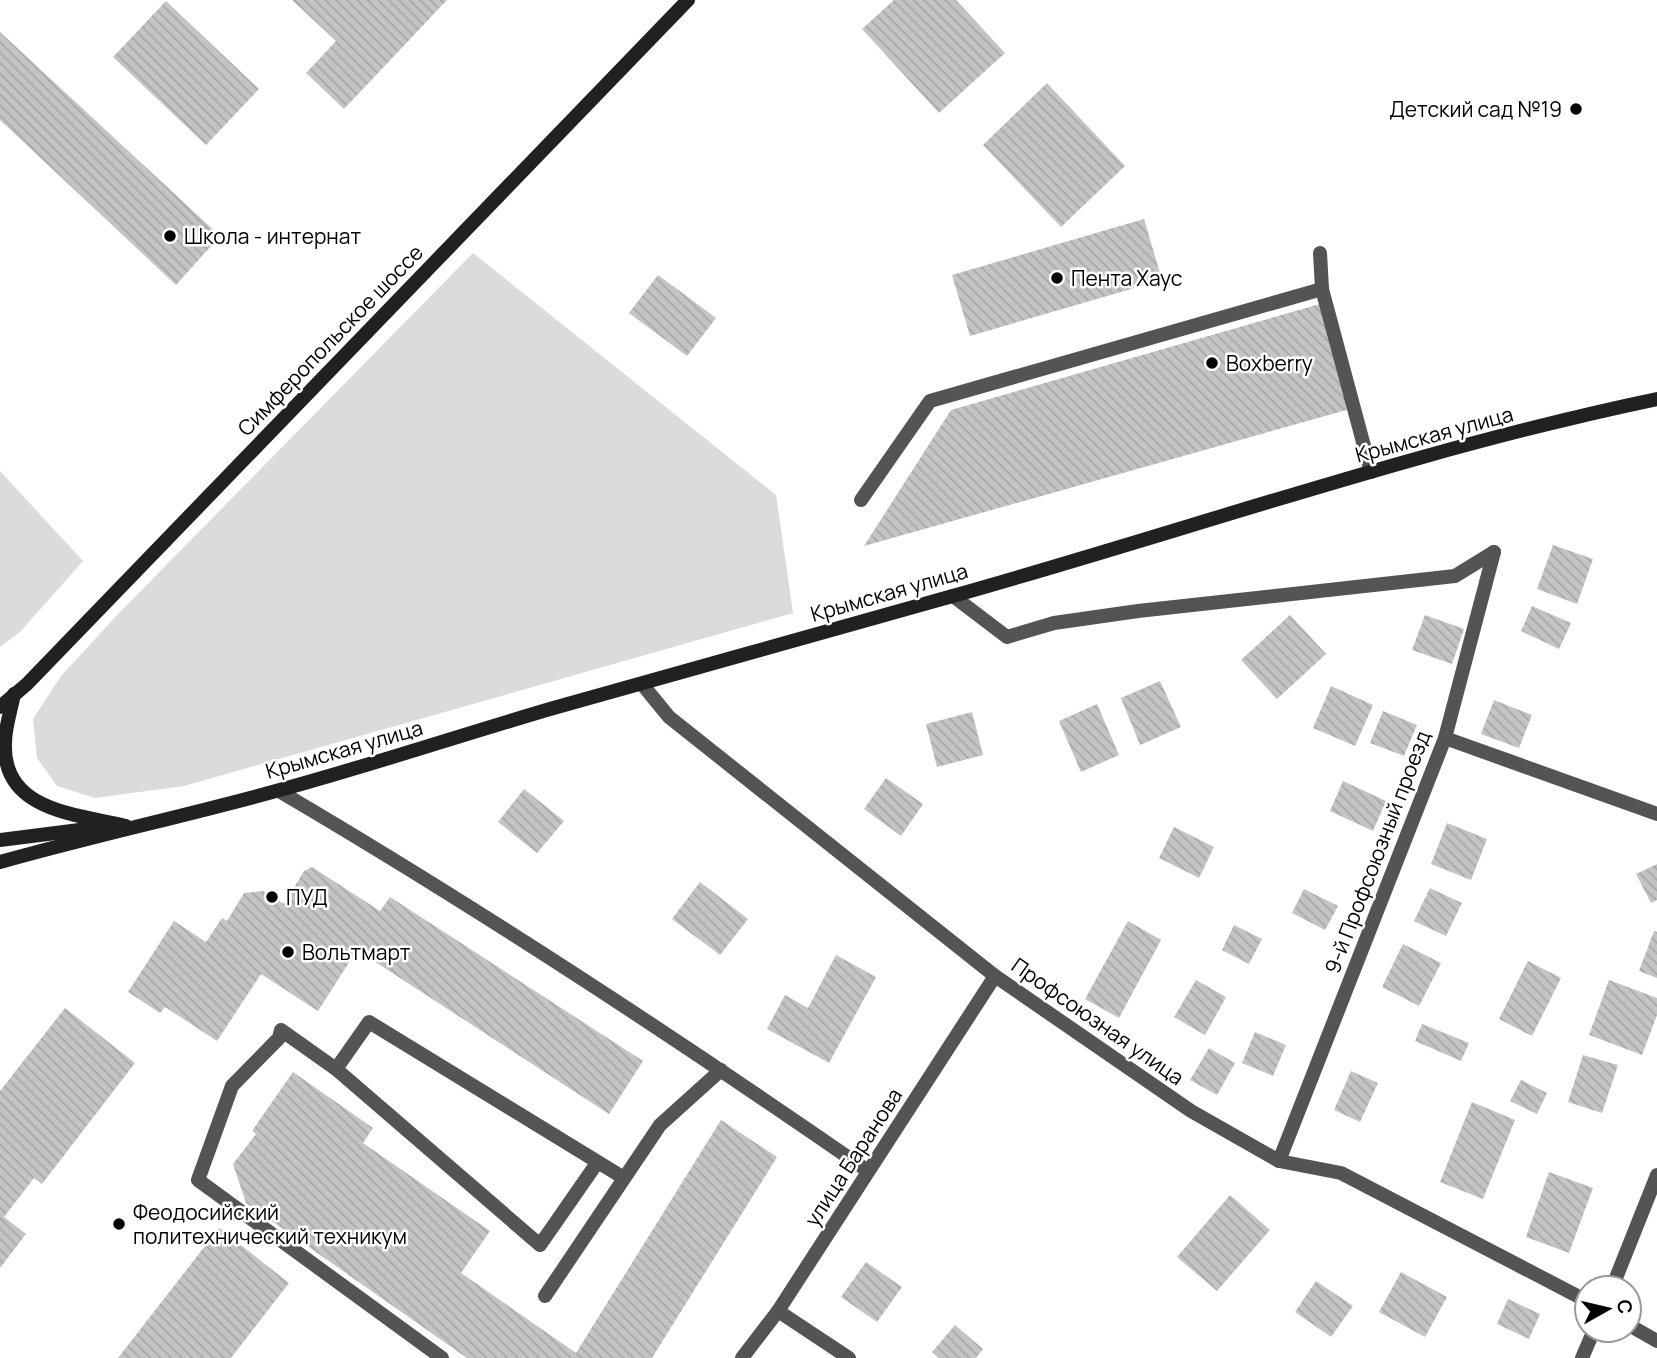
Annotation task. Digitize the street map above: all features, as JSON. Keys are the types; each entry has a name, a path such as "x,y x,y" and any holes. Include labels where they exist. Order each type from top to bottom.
{"main road":[{"name":"Симферопольское шоссе","path":"7,697 27,684 688,0"},
{"name":"Крымская улица","path":"0,840 130,826 176,818 279,791 552,709 953,596 1371,472 1584,414 1657,399"},
{"path":"0,708 7,697"},
{"path":"7,697 6,767 17,787 38,804 130,826"},
{"path":"0,862 130,826"}],"street":[{"path":"1320,253 1322,289 1371,472"},
{"path":"861,500 930,401 1322,289"},
{"name":"9-й Профсоюзный проезд","path":"953,596 1007,637 1054,623 1138,611 1455,576 1494,552 1445,738 1279,1161"},
{"name":"Профсоюзная улица","path":"642,684 668,717 995,976 1191,1111 1279,1161 1341,1173 1573,1294"},
{"path":"1445,738 1657,814"},
{"path":"279,791 390,856 721,1070 868,1171"},
{"name":"улица Баранова","path":"742,1358 778,1311 995,976"},
{"path":"336,1069 369,1022 624,1178"},
{"path":"442,1358 198,1180 232,1086 279,1038 281,1030 336,1069 540,1245 597,1163"},
{"path":"545,1296 660,1125 721,1070"},
{"path":"1618,1274 1657,1175"},
{"path":"778,1311 849,1358"}],"shaded area":[{"path":"473,253 776,495 793,613 184,786 95,798 57,786 37,758 33,719 61,676 120,612"},
{"path":"0,471 83,561 20,632 0,647"}],"building":[{"path":"292,0 447,0 344,109 306,73 336,41"},
{"path":"894,0 956,0 1005,53 939,113 862,29"},
{"path":"166,1 259,89 206,145 113,57"},
{"path":"0,32 220,236 176,285 0,120"},
{"path":"1047,83 1125,166 1061,227 983,145"},
{"name":"Пента Хаус","path":"1144,219 1162,280 970,336 952,275"},
{"path":"658,275 716,318 687,356 629,313"},
{"path":"1320,304 1350,409 864,546 951,410"},
{"path":"1553,545 1593,559 1577,604 1537,589"},
{"path":"1532,606 1571,623 1559,649 1521,631"},
{"path":"1290,615 1326,654 1277,699 1241,660"},
{"path":"1425,615 1464,629 1452,664 1412,650"},
{"path":"1160,681 1181,727 1140,745 1121,698"},
{"path":"1331,686 1373,705 1355,746 1313,728"},
{"path":"1494,700 1532,715 1519,748 1481,734"},
{"path":"1097,704 1119,755 1081,772 1059,721"},
{"path":"1383,711 1417,725 1404,756 1370,743"},
{"path":"972,712 983,755 937,767 926,724"},
{"path":"886,778 923,804 901,836 864,809"},
{"path":"1343,781 1386,801 1373,831 1330,811"},
{"path":"524,789 564,821 537,853 498,822"},
{"path":"1447,823 1487,839 1471,880 1431,864"},
{"path":"1174,827 1214,847 1199,878 1159,858"},
{"path":"1657,864 1657,900 1651,903 1636,874"},
{"path":"312,867 380,911 390,897 643,1061 609,1114 357,950 318,1011 261,974 217,1041 165,1007 160,1013 128,992 174,921 206,942 222,918 227,921 244,893 263,891 284,904 304,871"},
{"path":"700,882 748,919 720,955 672,919"},
{"path":"1430,888 1462,903 1446,936 1414,921"},
{"path":"1304,889 1338,906 1325,930 1292,913"},
{"path":"1128,921 1161,940 1119,1018 1085,999"},
{"path":"1234,925 1262,939 1249,964 1222,950"},
{"path":"1654,931 1657,932 1657,978 1639,971"},
{"path":"1403,944 1441,963 1419,1006 1382,987"},
{"path":"836,955 876,977 829,1063 767,1029 785,995 808,1008"},
{"path":"1528,961 1561,978 1532,1036 1499,1019"},
{"path":"1196,980 1226,997 1205,1035 1174,1017"},
{"path":"1609,980 1657,998 1657,1015 1642,1055 1589,1035"},
{"path":"65,1008 135,1063 42,1184 34,1178 4,1217 26,1234 0,1268 0,1091"},
{"path":"1422,1024 1469,1043 1461,1061 1415,1041"},
{"path":"1255,1032 1286,1045 1273,1076 1242,1063"},
{"path":"1209,1048 1235,1063 1217,1095 1190,1080"},
{"path":"1583,1055 1618,1065 1602,1113 1568,1102"},
{"path":"1351,1071 1378,1083 1360,1122 1334,1110"},
{"path":"293,1072 373,1128 363,1143 490,1231 461,1273 576,1353 721,1120 777,1157 652,1358 467,1358 246,1203 233,1164 256,1134 252,1131"},
{"path":"1521,1080 1547,1093 1537,1114 1510,1101"},
{"path":"1472,1102 1515,1120 1483,1199 1440,1182"},
{"path":"1549,1172 1593,1188 1569,1253 1526,1237"},
{"path":"1230,1195 1270,1230 1217,1291 1177,1257"},
{"path":"219,1228 289,1283 231,1358 118,1358"},
{"path":"866,1262 902,1287 877,1322 841,1297"},
{"path":"1401,1272 1447,1297 1425,1337 1379,1312"},
{"path":"1316,1281 1353,1306 1331,1337 1295,1312"},
{"path":"1508,1299 1540,1314 1529,1339 1497,1324"},
{"path":"955,1325 983,1349 976,1358 939,1358 932,1352"}],"place":[{"name":"Детский сад №19","path":"1576,109"},
{"name":"Школа - интернат","path":"170,236"},
{"name":"Пента Хаус","path":"1057,278"},
{"name":"Boxberry","path":"1212,363"},
{"name":"ПУД","path":"272,897"},
{"name":"Вольтмарт","path":"288,952"},
{"name":"Феодосийский политехнический техникум","path":"119,1224"}]}
